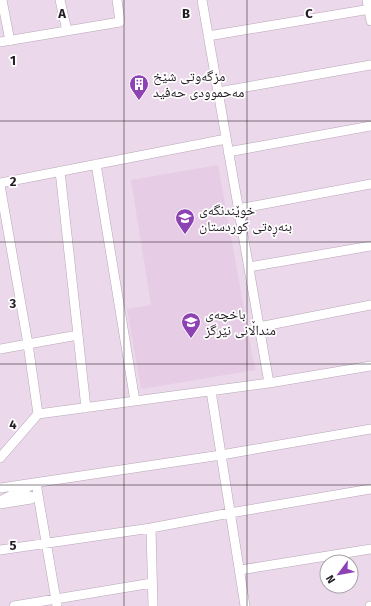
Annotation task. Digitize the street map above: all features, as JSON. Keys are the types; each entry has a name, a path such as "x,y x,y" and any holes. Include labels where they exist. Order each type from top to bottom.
{"street":[{"path":"2,0 10,41"},
{"path":"60,0 67,31"},
{"path":"0,42 120,22 117,0"},
{"path":"202,0 269,383"},
{"path":"208,36 369,6 371,21"},
{"path":"218,92 371,65"},
{"path":"228,152 371,126"},
{"path":"38,414 28,344 0,184 226,139"},
{"path":"96,164 135,401"},
{"path":"60,171 86,408"},
{"path":"238,209 371,184"},
{"path":"248,267 371,246"},
{"path":"259,327 371,305"},
{"path":"0,349 78,335"},
{"path":"0,458 38,414 269,383 371,366"},
{"path":"211,391 246,606"},
{"path":"0,489 36,482 221,455 371,429"},
{"path":"0,502 36,482"},
{"path":"36,482 56,603"},
{"path":"0,489 15,494 38,498"},
{"path":"0,550 151,528 230,512 371,489"},
{"path":"0,502 38,498"},
{"path":"151,528 153,606"},
{"path":"240,570 371,549"},
{"path":"14,606 56,603 152,583"}],"shaded area":[{"path":"218,165 255,370 141,389 127,309 151,305 131,180"}],"place":[{"name":"مزگەوتی شێخ مەحموودی حەفید","path":"139,101"},
{"name":"خوێندنگەی بنەڕەتی کوردستان","path":"185,235"},
{"name":"باخچەی منداڵانی نێرگز","path":"191,339"}]}
